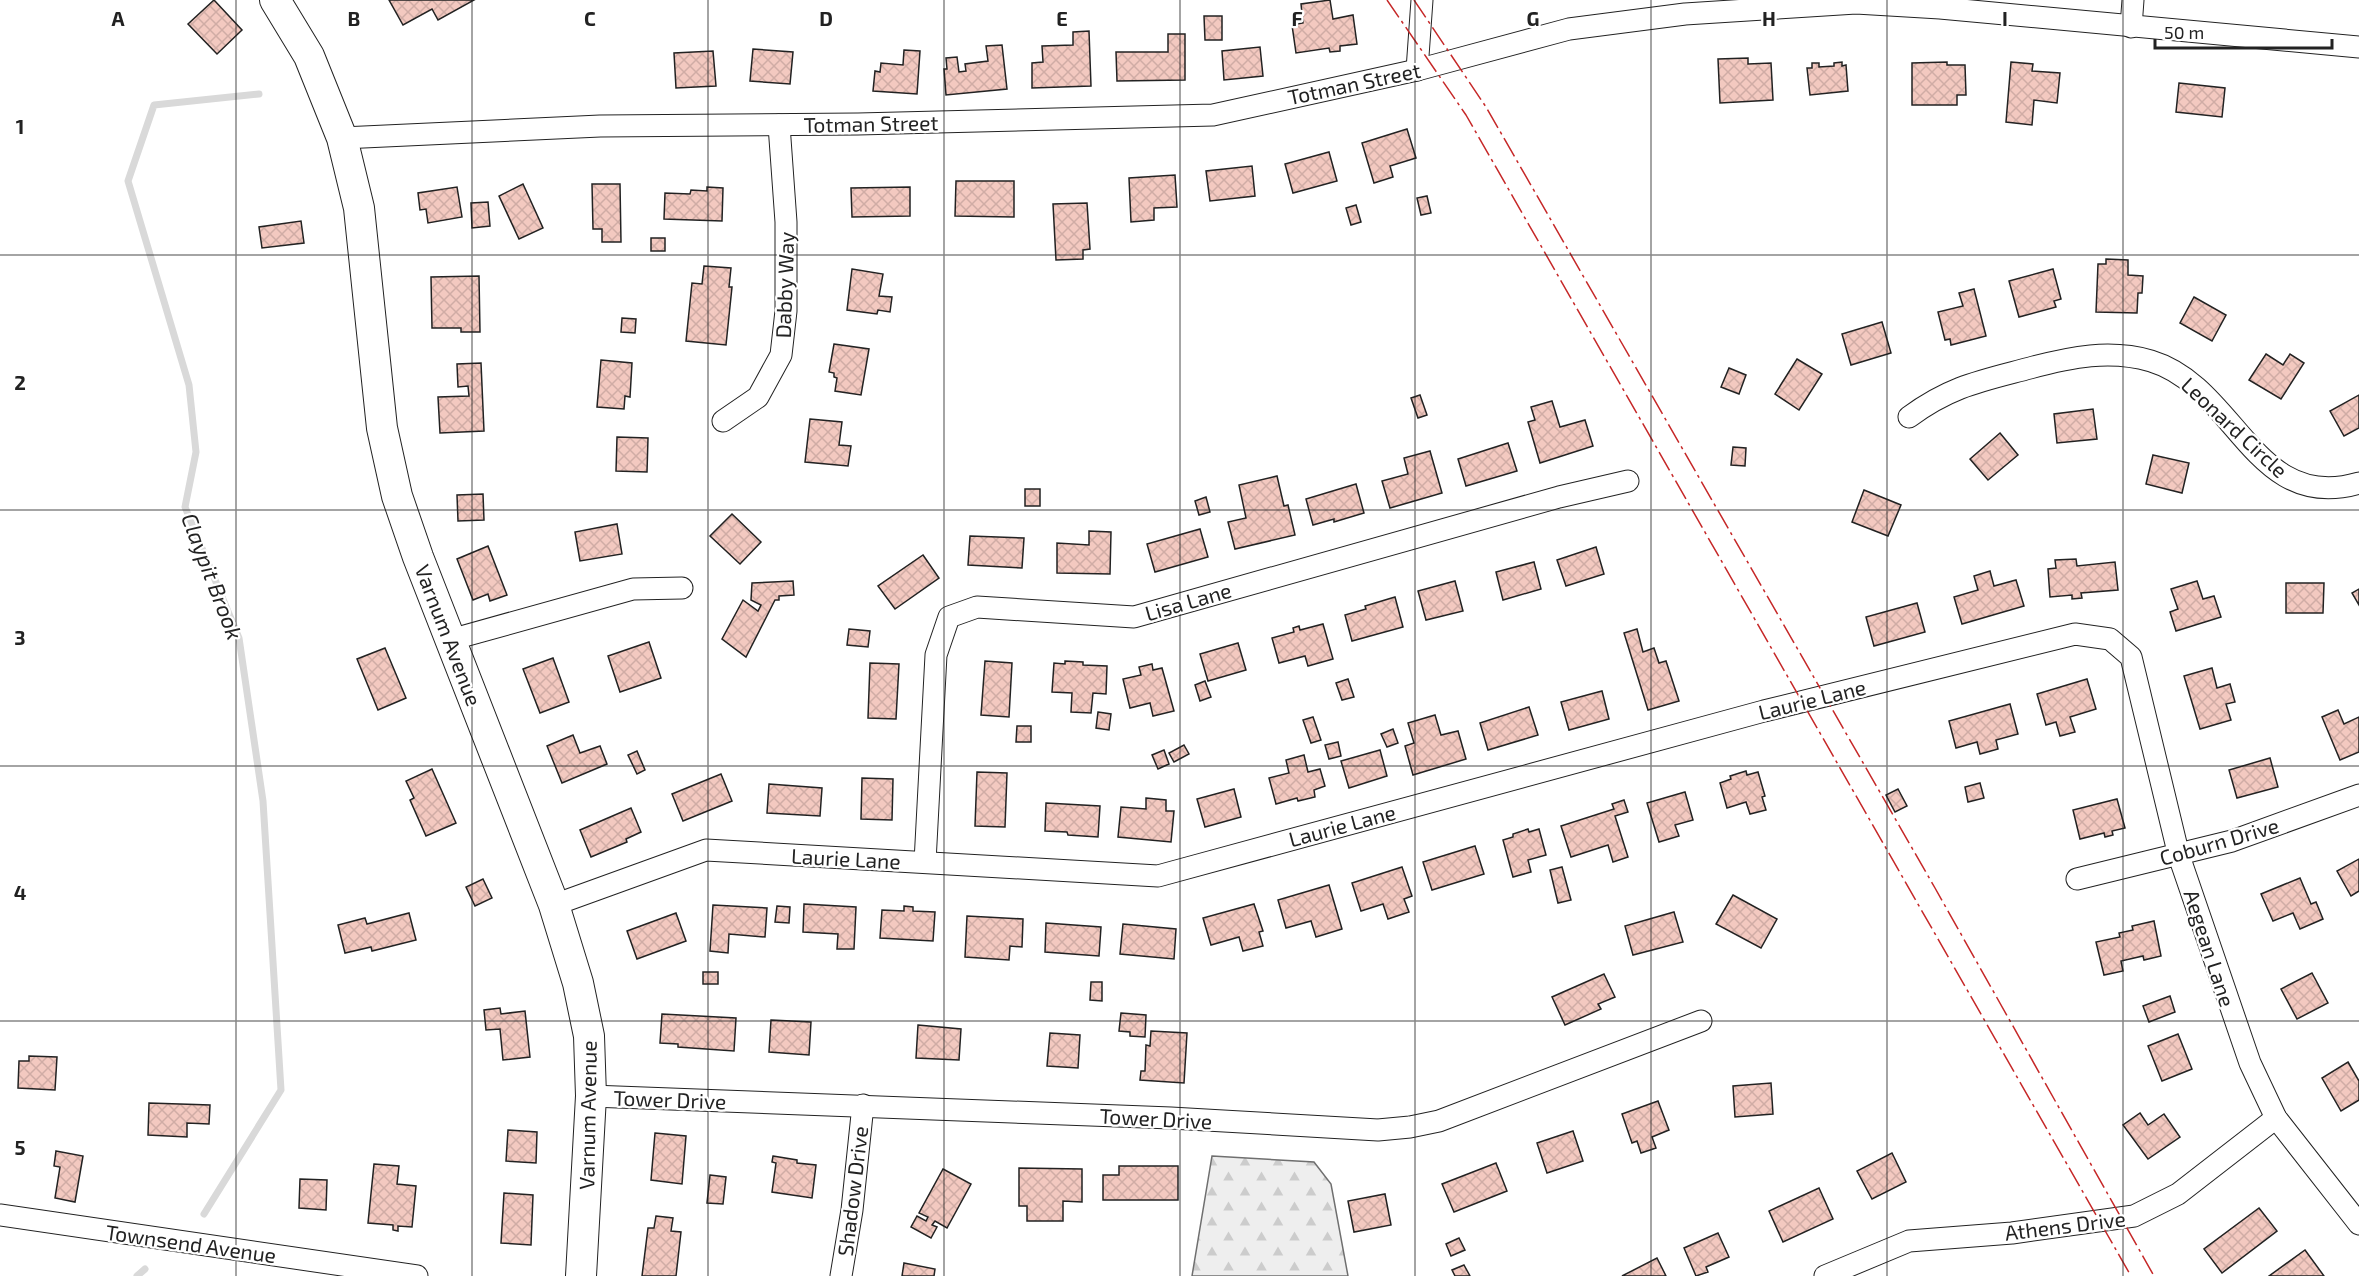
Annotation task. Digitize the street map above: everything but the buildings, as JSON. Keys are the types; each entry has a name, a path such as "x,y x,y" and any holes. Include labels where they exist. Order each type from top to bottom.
{"main road":[{"name":"Varnum Avenue","path":"275,0 309,56 342,138 359,208 382,428 397,496 418,557 554,905 578,983 589,1036 591,1096 581,1276"}],"street":[{"path":"1417,70 1422,0"},
{"path":"2131,27 2133,0"},
{"name":"Totman Street","path":"342,138 600,126 779,125 1213,115 1417,70 1569,29 1685,14 1776,7 1868,4 1940,8 2359,47"},
{"name":"Dabby Way","path":"723,421 758,397 780,356 786,311 786,222 779,125"},
{"name":"Leonard Circle","path":"1909,417 1942,394 1969,384 2067,358 2111,354 2132,357 2153,362 2188,381 2219,408 2263,460 2287,478 2313,487 2328,489 2359,483"},
{"name":"Lisa Lane","path":"925,862 936,655 949,617 977,606 1134,617 1558,497 1628,481"},
{"path":"450,640 633,589 682,588"},
{"name":"Laurie Lane","path":"554,905 706,850 1158,876 1764,711 2075,634 2110,639 2120,647"},
{"name":"Aegean Lane","path":"2120,647 2131,657 2179,854 2250,1063 2276,1118 2359,1224"},
{"name":"Coburn Drive","path":"2077,879 2232,840 2359,795"},
{"name":"Tower Drive","path":"591,1096 1159,1117 1348,1129 1410,1127 1439,1121 1701,1021"},
{"name":"Shadow Drive","path":"841,1276 852,1209 862,1105"},
{"name":"Athens Drive","path":"1828,1275 1909,1241 2012,1233 2134,1216 2178,1194 2276,1118"},
{"name":"Townsend Avenue","path":"0,1215 417,1276"}],"green space":[{"path":"1212,1156 1314,1162 1331,1184 1348,1276 1192,1276"}],"waterway":[{"name":"Claypit Brook","path":"204,1214 281,1090 263,801 239,638 185,507 196,452 189,385 128,181 154,105 259,94"},
{"name":"Claypit Brook","path":"137,1276 145,1269"}],"power":[{"path":"1387,0 1466,115 2131,1276"},
{"path":"1414,0 1486,107 1935,888 2154,1276"}]}
